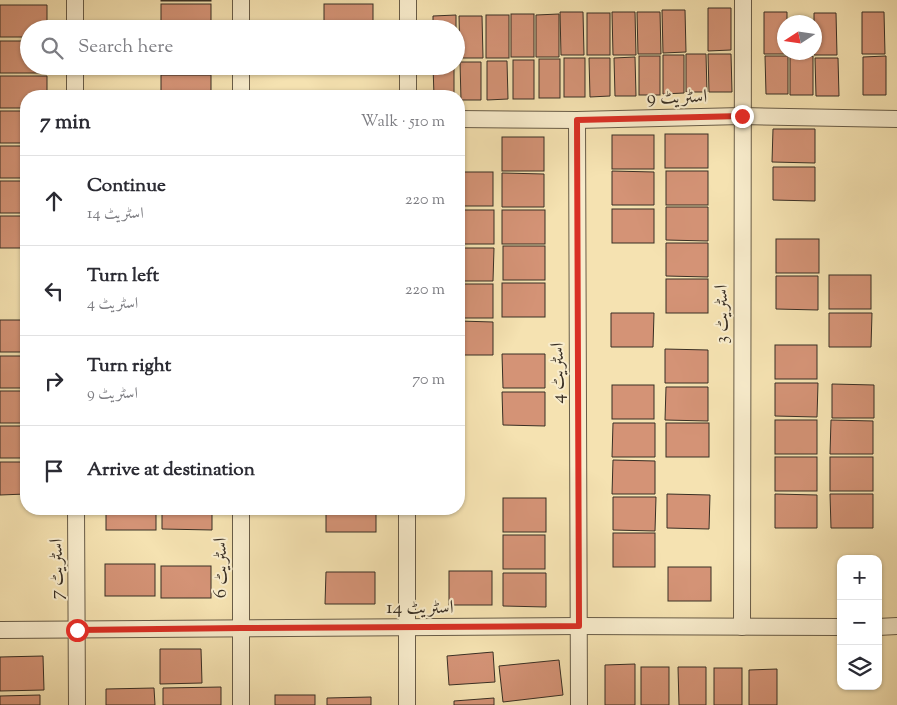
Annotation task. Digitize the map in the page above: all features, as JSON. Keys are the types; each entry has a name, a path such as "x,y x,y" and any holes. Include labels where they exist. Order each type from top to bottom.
{"street":[{"path":"74,0 75,20"},
{"path":"241,0 241,20"},
{"path":"408,0 408,20"},
{"name":"اسٹریٹ 3","path":"742,628 743,0"},
{"path":"75,75 75,90"},
{"path":"241,75 241,90"},
{"path":"408,75 408,90"},
{"name":"اسٹریٹ 9","path":"465,119 577,120 742,116 897,119"},
{"name":"اسٹریٹ 4","path":"577,120 579,705"},
{"name":"اسٹریٹ 7","path":"76,515 77,630"},
{"name":"اسٹریٹ 6","path":"241,515 241,628"},
{"path":"407,515 407,705"},
{"name":"اسٹریٹ 14","path":"0,630 579,626 837,627"},
{"path":"882,626 897,626"},
{"path":"241,628 241,705"},
{"path":"77,630 77,705"}],"building":[{"path":"211,0 211,1 161,1"},
{"path":"161,4 211,4 211,20 161,20"},
{"path":"324,4 373,4 373,20 324,20"},
{"path":"0,5 47,5 47,20 20,20 20,37 0,37"},
{"path":"708,8 731,8 731,50 708,51"},
{"path":"662,10 685,10 686,52 663,53"},
{"path":"560,12 583,12 584,55 561,55"},
{"path":"612,12 635,12 636,55 613,55"},
{"path":"637,12 660,12 661,54 638,54"},
{"path":"764,12 787,12 787,15 777,15 777,54 764,54"},
{"path":"862,12 884,12 885,54 862,54"},
{"path":"587,13 610,13 610,55 587,55"},
{"path":"814,13 836,13 837,55 822,55 822,15 814,15"},
{"path":"511,14 534,14 534,57 511,57"},
{"path":"559,14 559,57 536,57 536,15"},
{"path":"456,15 456,20 433,20 433,16"},
{"path":"486,15 509,15 509,58 486,58"},
{"path":"459,16 482,16 483,58 465,58 465,20 459,20"},
{"path":"0,41 20,41 20,73 0,73"},
{"path":"686,54 706,54 707,92 686,92"},
{"path":"708,54 731,54 732,92 709,92"},
{"path":"663,55 684,55 684,93 663,94"},
{"path":"639,56 660,56 660,95 639,95"},
{"path":"765,56 777,56 777,60 788,60 788,94 766,94"},
{"path":"886,56 886,95 863,95 863,57"},
{"path":"635,57 636,96 615,96 614,58"},
{"path":"564,58 585,58 585,97 564,97"},
{"path":"589,58 610,58 610,96 590,97"},
{"path":"838,58 839,96 816,96 815,60"},
{"path":"539,59 560,59 560,98 539,98"},
{"path":"513,60 534,60 534,99 513,99"},
{"path":"790,60 813,60 813,95 790,95"},
{"path":"487,61 507,61 508,99 487,100"},
{"path":"465,62 481,62 481,100 465,100 465,90 461,90 460,75 465,75"},
{"path":"161,75 211,75 211,90 161,90"},
{"path":"433,75 454,75 454,90 434,90"},
{"path":"0,76 47,76 47,90 20,90 20,108 0,108"},
{"path":"0,111 20,111 20,143 0,143"},
{"path":"773,129 815,129 815,163 772,162"},
{"path":"665,134 708,134 708,168 665,168"},
{"path":"612,135 654,135 654,169 612,169"},
{"path":"502,137 544,137 544,171 502,171"},
{"path":"0,146 20,146 20,178 0,178"},
{"path":"773,167 815,167 815,201 773,200"},
{"path":"612,171 654,172 654,205 612,205"},
{"path":"666,171 708,171 708,205 666,205"},
{"path":"465,172 493,172 493,206 465,206"},
{"path":"502,173 544,174 544,207 502,207"},
{"path":"0,181 20,181 20,213 0,213"},
{"path":"666,207 708,207 708,241 666,240"},
{"path":"612,209 654,209 654,243 612,243"},
{"path":"465,210 494,210 494,244 465,244"},
{"path":"502,210 545,210 545,244 502,244"},
{"path":"0,216 20,216 20,248 0,248"},
{"path":"776,239 819,239 819,273 776,273"},
{"path":"666,243 708,243 708,277 666,276"},
{"path":"503,246 545,246 545,280 503,280"},
{"path":"465,248 494,248 493,281 465,281"},
{"path":"829,275 871,275 871,309 829,309"},
{"path":"776,276 818,276 818,310 776,309"},
{"path":"666,279 708,279 708,313 666,313"},
{"path":"502,283 545,283 545,317 502,317"},
{"path":"465,284 493,284 493,318 465,318"},
{"path":"611,313 654,313 653,347 611,347"},
{"path":"829,313 872,313 871,347 829,347"},
{"path":"0,320 20,320 20,352 0,352"},
{"path":"465,321 493,322 493,355 465,355"},
{"path":"775,345 817,345 817,379 775,379"},
{"path":"665,349 708,350 708,383 665,383"},
{"path":"502,354 545,354 545,388 503,388"},
{"path":"0,356 20,356 20,388 0,388"},
{"path":"775,383 818,383 817,417 775,416"},
{"path":"832,384 874,385 874,418 832,418"},
{"path":"612,385 654,385 654,419 612,419"},
{"path":"666,387 708,387 708,421 665,420"},
{"path":"0,391 20,391 20,423 0,423"},
{"path":"502,392 545,392 545,426 503,425"},
{"path":"775,420 817,420 817,454 775,454"},
{"path":"831,420 873,421 873,454 830,454"},
{"path":"613,423 655,423 655,457 612,457"},
{"path":"666,423 709,423 709,457 666,457"},
{"path":"0,426 20,426 20,458 0,458"},
{"path":"775,457 817,457 817,491 775,491"},
{"path":"830,457 873,457 873,491 830,491"},
{"path":"613,460 655,461 655,494 612,494"},
{"path":"0,462 20,462 20,494 0,495"},
{"path":"667,494 710,495 709,529 667,528"},
{"path":"775,494 817,495 817,528 775,528"},
{"path":"830,494 873,494 873,528 831,528"},
{"path":"613,497 656,497 655,531 613,530"},
{"path":"503,498 546,498 546,532 503,532"},
{"path":"106,515 156,515 156,530 106,530"},
{"path":"162,515 212,515 212,530 162,529"},
{"path":"326,515 376,515 376,532 326,532"},
{"path":"613,533 655,533 655,567 613,567"},
{"path":"503,535 545,535 545,569 503,569"},
{"path":"105,564 155,564 155,596 105,596"},
{"path":"161,566 211,566 211,598 161,598"},
{"path":"668,567 711,567 711,601 668,601"},
{"path":"449,571 492,571 492,605 449,605"},
{"path":"326,572 375,572 375,604 325,604"},
{"path":"503,573 546,573 546,607 503,606"},
{"path":"160,649 201,649 202,683 160,684"},
{"path":"493,652 495,682 449,685 447,656"},
{"path":"43,656 44,690 0,691 0,657"},
{"path":"559,660 563,695 503,702 499,666"},
{"path":"635,664 635,705 605,705 605,665"},
{"path":"641,667 669,667 669,705 641,705"},
{"path":"678,667 706,667 706,705 679,705"},
{"path":"714,668 742,668 742,705 714,705"},
{"path":"777,669 777,705 749,705 749,670"},
{"path":"221,687 221,705 163,705 163,688"},
{"path":"154,688 155,705 106,705 106,689"},
{"path":"40,695 40,705 0,705 0,696"},
{"path":"275,695 315,695 315,705 275,705"},
{"path":"371,697 371,705 327,705 327,698"},
{"path":"494,698 494,705 454,705 454,701"}],"route":[{"path":"77,630 579,626 577,120 742,116"}]}
